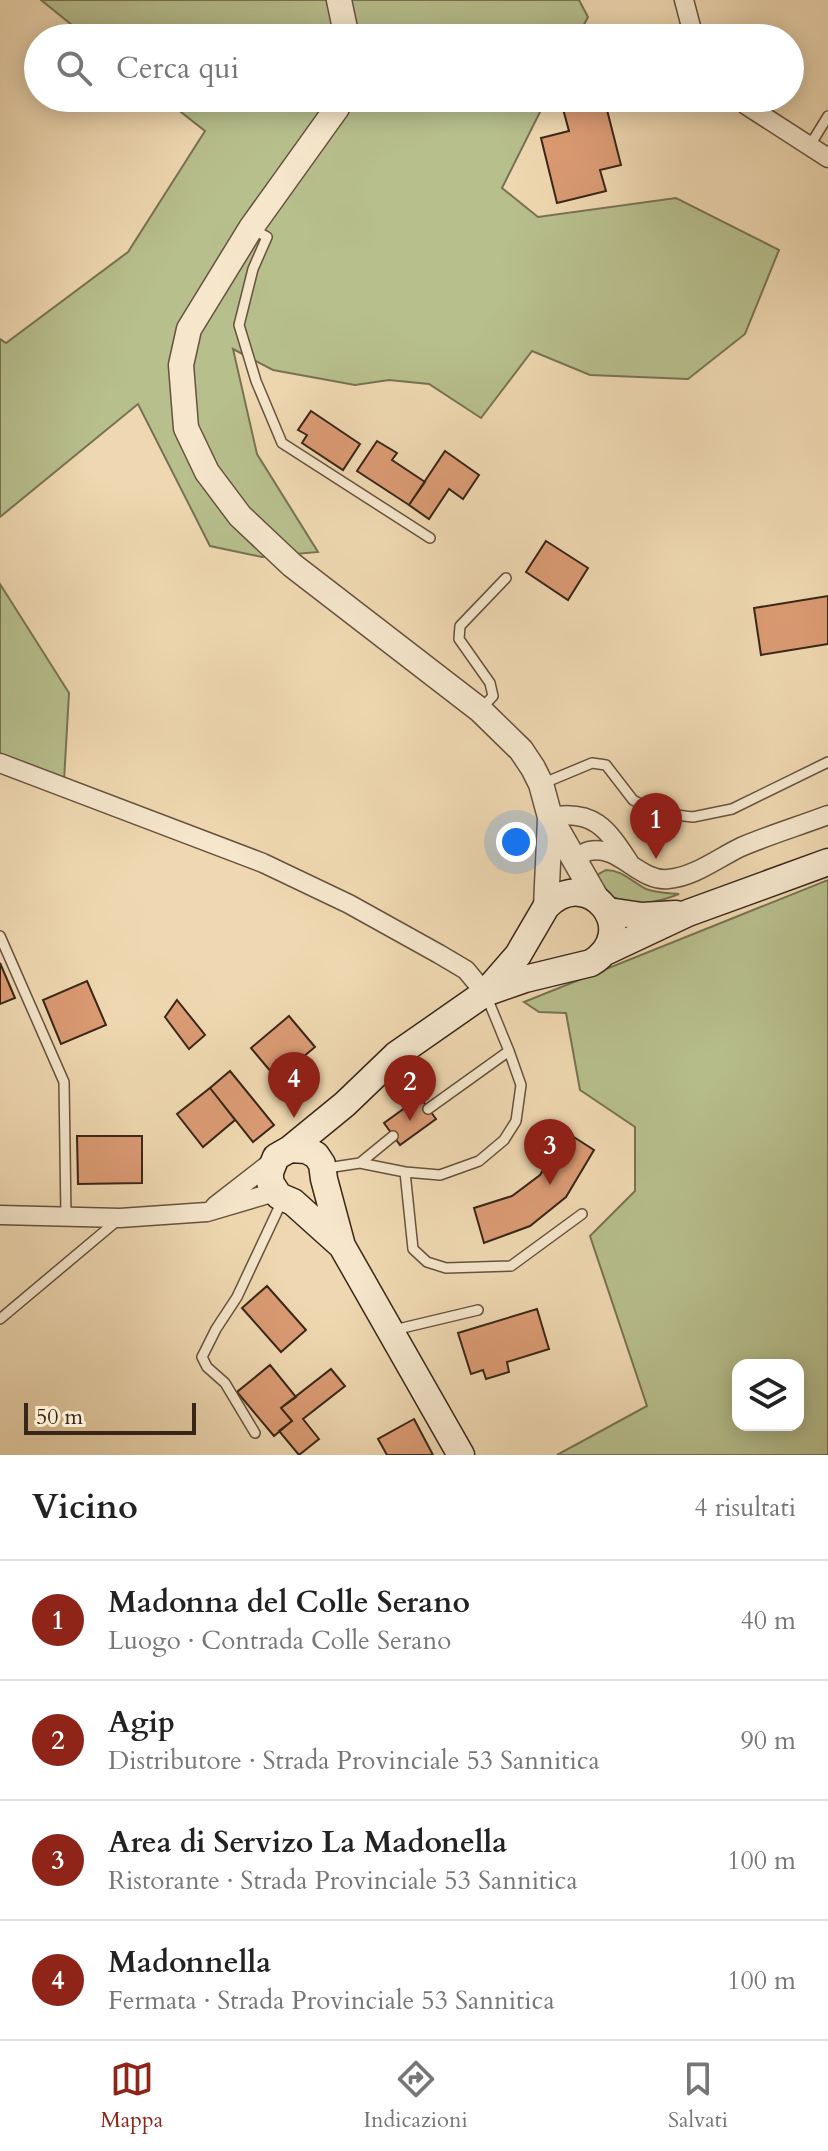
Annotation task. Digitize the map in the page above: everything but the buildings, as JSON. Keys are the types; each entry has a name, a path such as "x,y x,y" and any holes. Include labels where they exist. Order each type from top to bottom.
{"main road":[{"path":"485,993 525,979 591,963 603,953 688,913 828,862"},
{"path":"342,1246 284,1198 270,1177 282,1155 345,1104 396,1055 485,993 518,955 552,900 569,893 588,895 602,905 660,916 688,913"},
{"path":"602,905 612,926 610,941 603,953"},
{"path":"542,914 539,938 546,953 559,963 575,966"},
{"path":"284,1198 304,1202 320,1189 322,1169 345,1104"},
{"path":"282,1155 306,1150 322,1169 342,1246 461,1455"}],"street":[{"path":"339,0 344,24"},
{"path":"684,0 690,24"},
{"path":"334,112 251,228 189,329 181,365 186,428 207,472 240,516 292,565 480,710 521,750 541,784 550,817 572,859 602,905"},
{"path":"756,112 828,158"},
{"path":"0,763 278,870 349,904 466,970 485,993"},
{"path":"550,817 567,814 586,816 614,838 629,862"},
{"path":"572,859 597,850 629,862 647,876 663,880 681,878 743,847 828,815"},
{"path":"542,914 550,817"},
{"path":"207,1212 282,1155"},
{"path":"0,1215 120,1218 207,1212 284,1198"}],"lane":[{"path":"809,147 828,116"},
{"path":"251,228 267,237 253,269 239,325 256,381 282,443 430,538"},
{"path":"480,710 493,696 490,683 459,639 460,626 506,578"},
{"path":"541,784 592,763 606,765 633,800 658,813 693,817 732,809 828,762"},
{"path":"0,936 64,1082 66,1217"},
{"path":"322,1169 360,1163 440,1175 479,1161 504,1140 516,1121 521,1085 485,993"},
{"path":"428,1109 509,1051"},
{"path":"360,1163 393,1136"},
{"path":"405,1172 413,1249 427,1262 446,1268 511,1266 582,1214"},
{"path":"255,1433 225,1383 207,1367 202,1357 237,1297 284,1198"},
{"path":"0,1319 120,1218"},
{"path":"391,1331 478,1310"}],"green space":[{"path":"41,0 579,0 588,17 584,24 71,24"},
{"path":"181,112 540,112 502,188 538,217 676,198 779,250 745,334 688,379 590,375 532,351 481,418 429,384 389,380 355,385 273,370 233,349 257,454 318,552 262,557 210,546 138,404 0,517 0,339 6,343 128,252 205,131"},
{"path":"0,584 69,693 64,781 0,757"},
{"path":"606,870 622,874 646,889 679,894 644,903 609,896 597,875"},
{"path":"828,880 828,1455 557,1455 647,1406 590,1236 635,1191 635,1127 580,1090 566,1013 539,1012 524,1002"}],"place":[{"name":"Madonna del Colle Serano","path":"656,859"},
{"name":"Madonnella","path":"294,1118"},
{"name":"Agip","path":"410,1121"},
{"name":"Area di Servizo La Madonella","path":"550,1185"}]}
